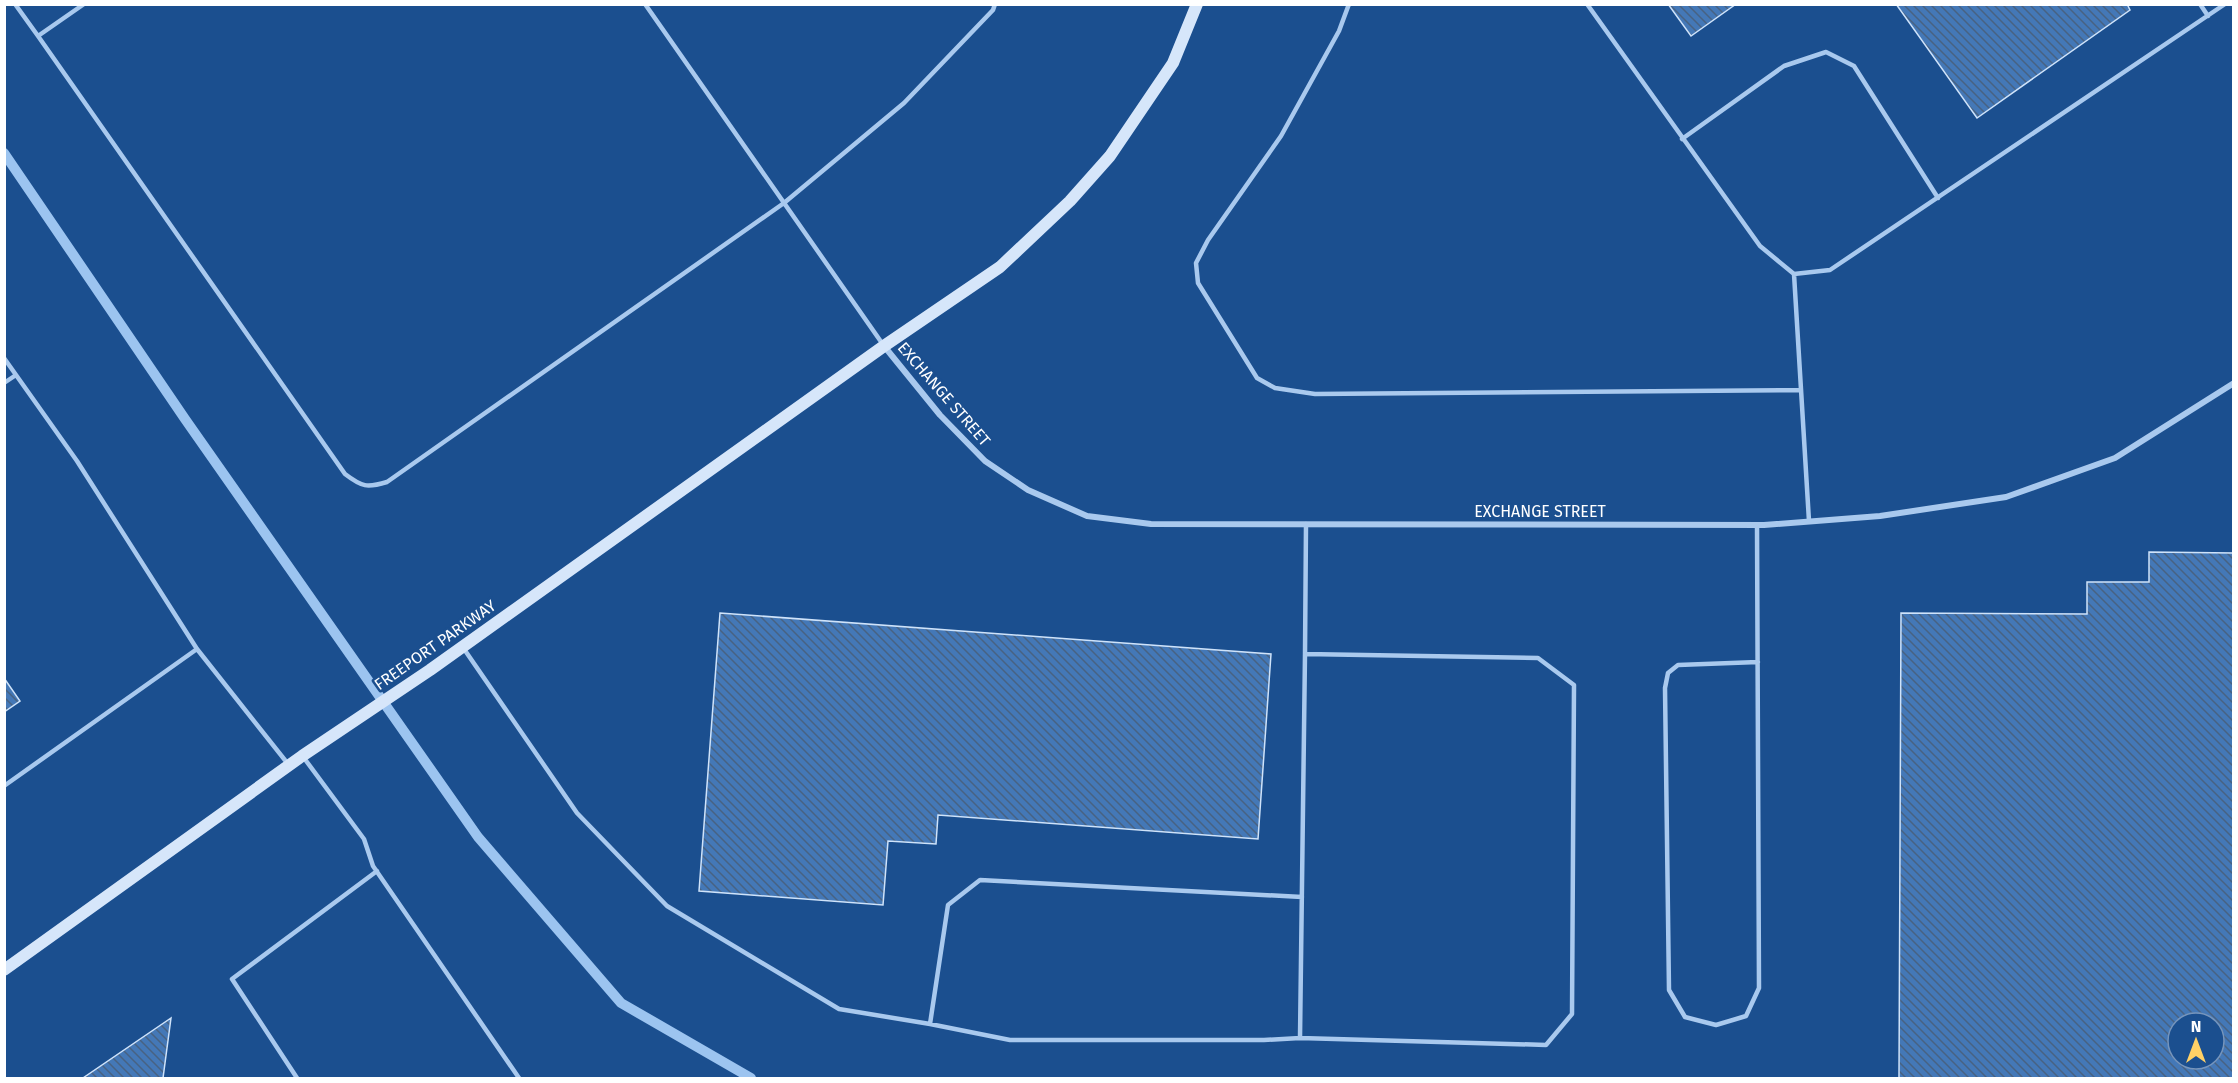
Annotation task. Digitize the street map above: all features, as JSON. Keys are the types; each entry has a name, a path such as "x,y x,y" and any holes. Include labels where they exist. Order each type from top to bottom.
{"main road":[{"name":"FREEPORT PARKWAY","path":"4,970 302,756 430,670 884,346 1000,267 1070,201 1110,156 1173,63 1197,4"}],"street":[{"name":"EXCHANGE STREET","path":"884,346 940,414 985,461 1028,490 1087,516 1151,524 1757,525 1880,516 2006,497 2115,458 2234,383"}],"lane":[{"path":"15,4 345,474 357,483 371,487 387,482 784,203 904,103 993,10 995,4"},
{"path":"38,36 84,4"},
{"path":"645,4 884,346"},
{"path":"1349,4 1339,31 1281,136 1208,240 1197,263 1198,283 1257,378 1275,387 1315,394 1801,390"},
{"path":"1587,4 1760,246 1794,274 1830,270 2226,4"},
{"path":"2200,4 2208,16"},
{"path":"1682,139 1784,66 1826,52 1854,66 1938,198"},
{"path":"1794,274 1809,521"},
{"path":"4,358 77,461 196,649 290,766"},
{"path":"4,383 16,375"},
{"path":"1300,1038 1306,524"},
{"path":"1757,525 1758,662 1759,988 1746,1016 1716,1025 1685,1017 1669,990 1665,688 1668,673 1678,665 1758,662"},
{"path":"463,646 577,813 667,906 839,1009 1010,1040 1300,1038 1546,1045 1572,1014 1574,685 1538,658 1305,654"},
{"path":"4,786 196,649"},
{"path":"302,756 364,839 377,872 519,1078"},
{"path":"297,1078 232,980 377,872"},
{"path":"930,1024 948,905 980,880 1302,897"}],"building":[{"path":"1668,4 1736,4 1691,36"},
{"path":"1896,4 2127,4 2130,10 1977,118"},
{"path":"2149,552 2234,553 2234,1078 1899,1078 1901,613 2087,614 2087,582 2149,582"},
{"path":"720,613 1271,654 1258,839 938,815 936,844 888,841 883,905 699,891"},
{"path":"4,678 20,701 4,712"},
{"path":"171,1018 163,1078 83,1078"}],"waterway":[{"path":"4,153 185,419 478,837 621,1003 751,1078"}]}
